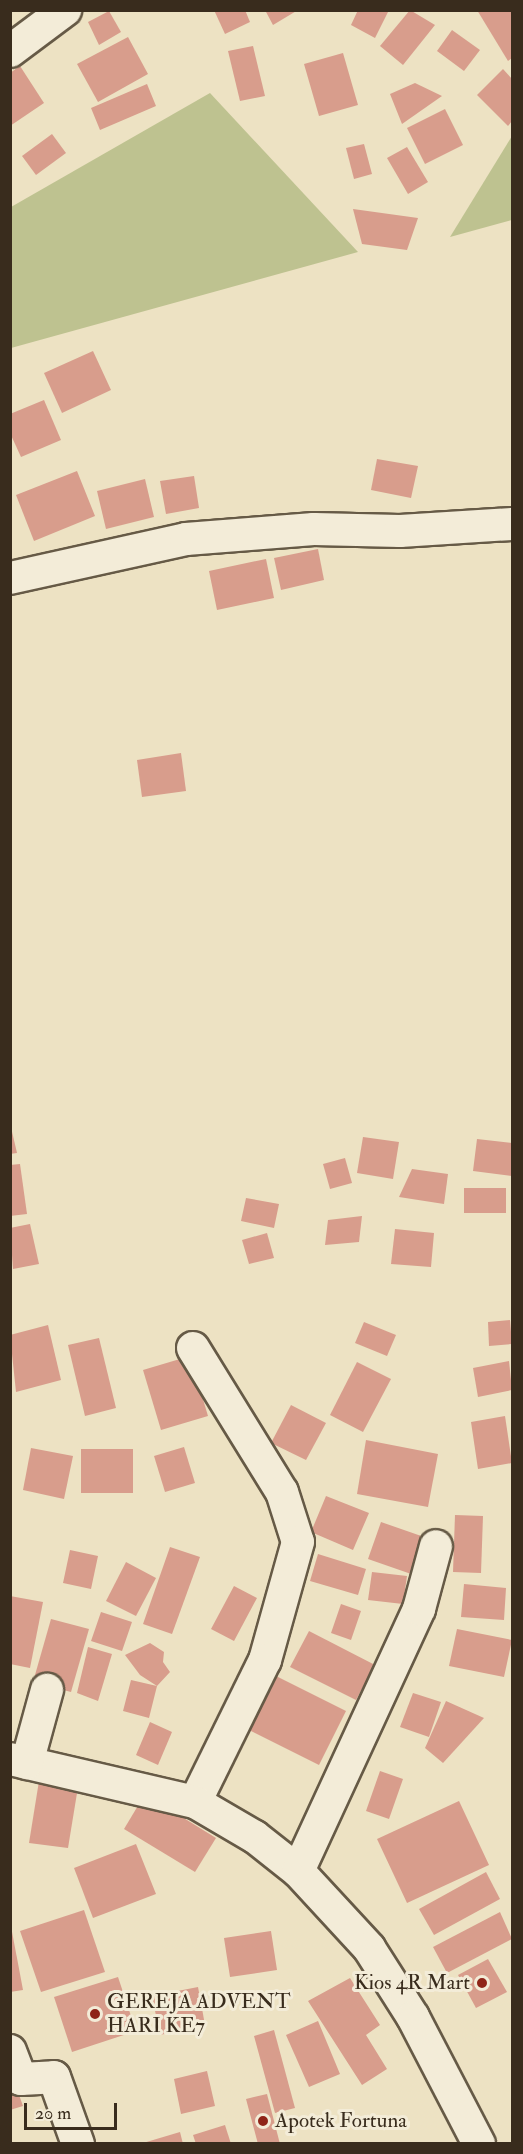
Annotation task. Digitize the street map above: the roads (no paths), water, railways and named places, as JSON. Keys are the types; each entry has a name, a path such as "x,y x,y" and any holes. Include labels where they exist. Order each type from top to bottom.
{"street":[{"path":"10,51 65,10"},
{"path":"10,578 186,540 314,529 400,531 513,524"},
{"path":"193,1348 282,1492 298,1542 265,1660 195,1802"},
{"path":"298,1871 419,1609 436,1546"},
{"path":"47,1690 19,1761 195,1802 255,1837 298,1871 369,1948 413,2017 479,2144"},
{"path":"10,2050 21,2079 54,2077 78,2144"}],"place":[{"name":"Kios 4R Mart","path":"482,1983"},
{"name":"GEREJA ADVENT HARI KE7","path":"95,2014"},
{"name":"Apotek Fortuna","path":"263,2121"}]}
